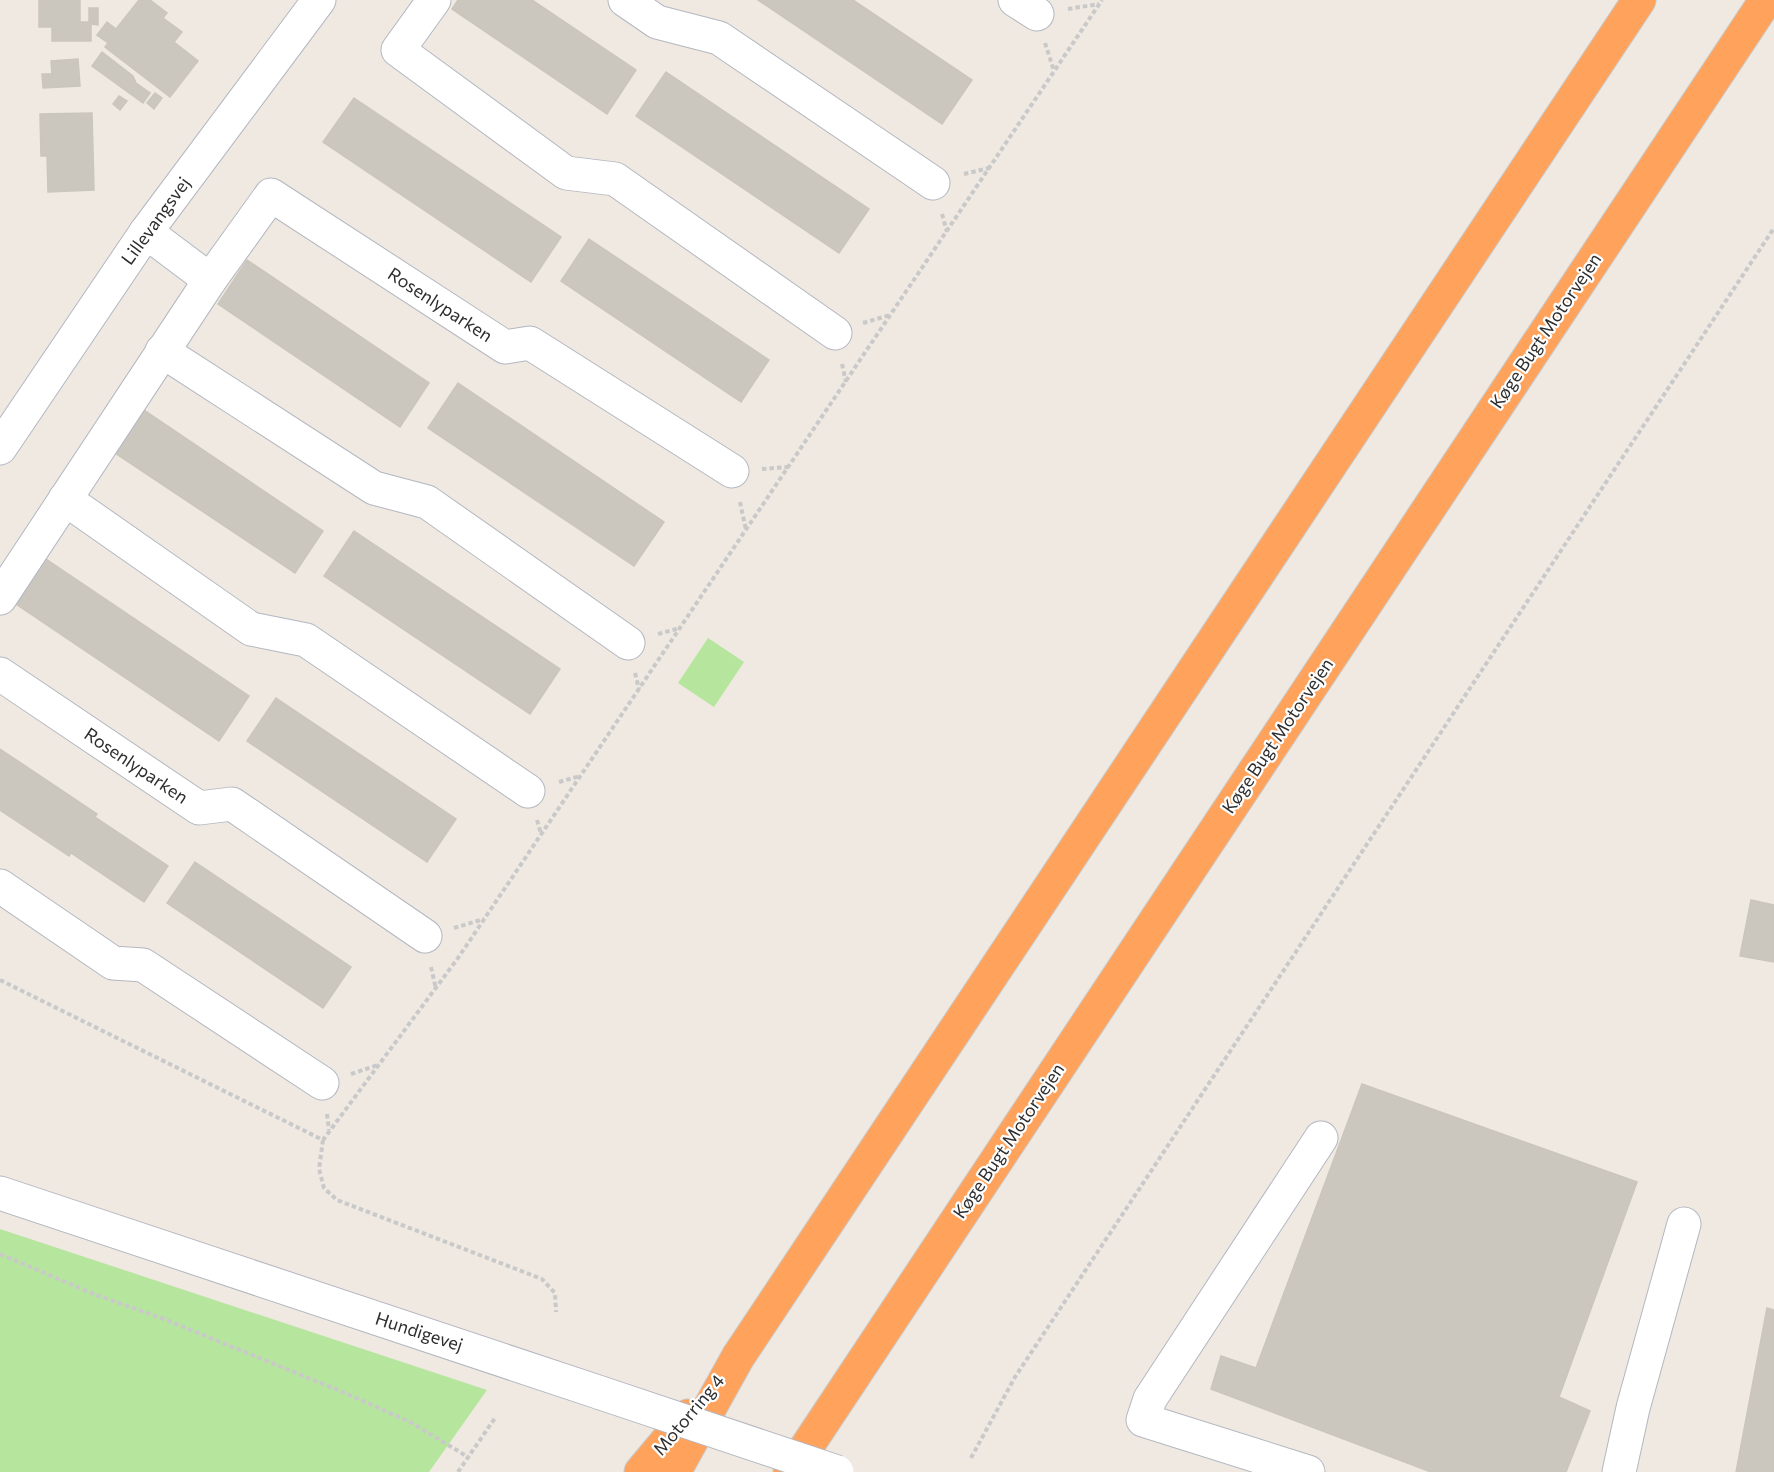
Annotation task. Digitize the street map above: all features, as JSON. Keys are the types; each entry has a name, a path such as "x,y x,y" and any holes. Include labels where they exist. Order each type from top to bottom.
{"highway":[{"path":"674,1472 738,1357 1639,0"},
{"name":"Køge Bugt Motorvejen","path":"790,1472 1766,0"},
{"name":"Motorring 4","path":"641,1472 738,1357"}],"street":[{"path":"434,0 398,50 566,173 615,178 835,333"},
{"path":"625,0 657,22 719,38 933,183"},
{"name":"Lillevangsvej","path":"0,448 146,232 312,2"},
{"name":"Rosenlyparken","path":"0,597 210,279 272,195 505,347 530,343 732,471"},
{"path":"146,232 210,279"},
{"path":"162,351 374,488 428,502 628,643"},
{"path":"65,499 250,629 306,640 528,791"},
{"name":"Rosenlyparken","path":"0,674 198,808 232,804 425,936"},
{"path":"0,886 113,963 143,965 322,1083"},
{"path":"1308,1472 1143,1420 1150,1399 1321,1138"},
{"name":"Hundigevej","path":"0,1193 837,1472"},
{"path":"1619,1472 1633,1408 1684,1224"}],"path":[{"path":"556,1312 555,1293 542,1279 337,1200 324,1188 319,1169 323,1140 458,958 1102,0"},
{"path":"970,1458 1015,1377 1774,228"},
{"path":"0,980 323,1140"},
{"path":"0,1254 96,1295 164,1319 345,1393 410,1422 468,1457"},
{"path":"459,1472 495,1418"}],"green space":[{"path":"708,638 744,662 714,707 678,683"},
{"path":"0,1229 487,1390 429,1472 0,1472"}],"building":[{"path":"39,0 80,0 80,22 89,22 89,8 98,8 98,25 91,24 91,41 52,41 52,27 39,27"},
{"path":"139,0 150,0 167,13 163,18 182,32 174,42 198,61 170,97 105,47 108,43 97,35 107,22 116,29"},
{"path":"458,0 532,0 636,70 607,114 452,9"},
{"path":"758,0 853,0 972,80 942,124"},
{"path":"102,52 133,76 136,83 150,93 143,103 92,66"},
{"path":"78,59 80,86 43,88 42,74 52,74 51,61"},
{"path":"666,72 869,209 839,253 636,116"},
{"path":"155,93 162,98 154,109 147,103"},
{"path":"119,96 127,101 120,110 113,104"},
{"path":"354,98 561,237 531,282 323,142"},
{"path":"92,113 94,190 48,192 47,156 41,156 40,114"},
{"path":"589,239 769,360 741,402 561,281"},
{"path":"247,260 429,383 400,427 218,304"},
{"path":"458,383 664,522 634,566 428,428"},
{"path":"144,410 323,531 295,573 115,453"},
{"path":"354,531 560,669 530,714 324,576"},
{"path":"43,557 249,696 219,741 13,602"},
{"path":"276,698 456,819 427,862 247,741"},
{"path":"0,749 97,814 95,817 168,866 144,902 71,853 69,856 0,810"},
{"path":"195,862 351,967 323,1008 167,903"},
{"path":"1751,900 1774,905 1774,962 1740,956"},
{"path":"1362,1084 1637,1182 1559,1397 1590,1411 1566,1472 1431,1472 1211,1389 1221,1356 1256,1368"},
{"path":"1767,1308 1774,1310 1774,1472 1736,1472"}]}
